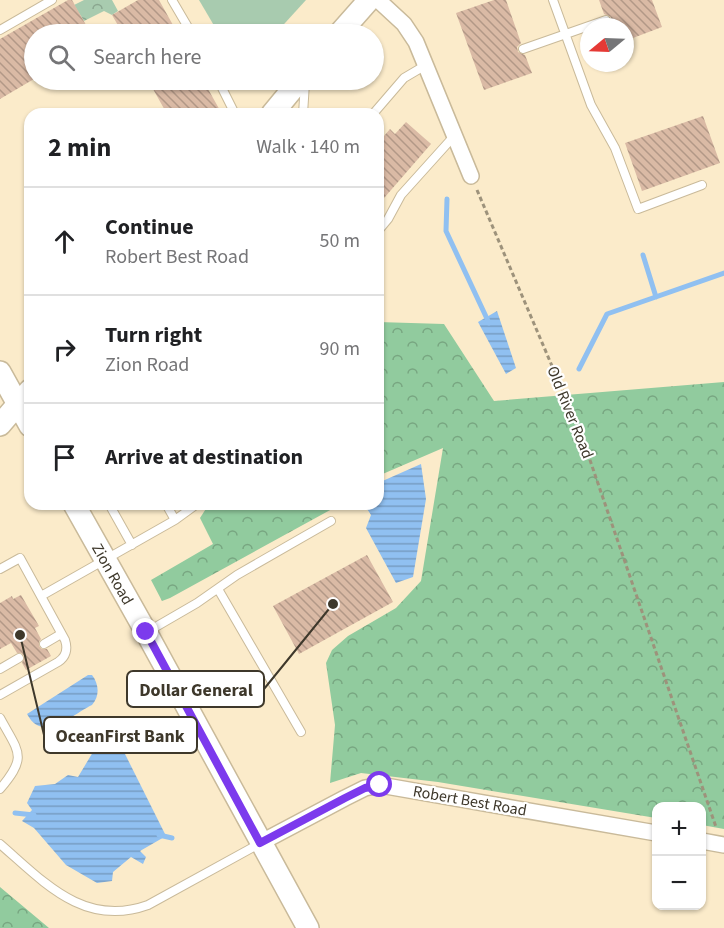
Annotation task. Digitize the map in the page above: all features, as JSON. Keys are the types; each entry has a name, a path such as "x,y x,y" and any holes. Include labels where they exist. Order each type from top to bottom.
{"street":[{"path":"348,24 369,0"},
{"path":"378,0 404,24 416,42 471,176"},
{"path":"277,108 292,90"},
{"path":"0,372 24,397 0,425"},
{"name":"Zion Road","path":"77,510 308,928"},
{"name":"Robert Best Road","path":"260,843 365,788 380,785 652,832"},
{"path":"706,843 724,845"}],"lane":[{"path":"0,30 52,0"},
{"path":"172,0 186,24"},
{"path":"553,0 591,105 615,148 638,209 702,186"},
{"path":"523,50 580,29"},
{"path":"378,108 404,78 426,65"},
{"path":"223,90 232,108"},
{"path":"304,108 305,90"},
{"path":"384,224 401,195 455,135"},
{"path":"112,510 132,545"},
{"path":"169,510 175,520"},
{"path":"41,597 189,510"},
{"path":"146,632 237,575 331,521"},
{"path":"0,569 20,558 66,643 66,653 63,658 0,695"},
{"path":"218,589 301,732"},
{"path":"44,644 62,634"},
{"path":"0,669 20,658"},
{"path":"0,718 16,749 18,759 14,773 0,789"},
{"path":"0,844 60,895 86,909 107,912 132,910 148,905 260,843"}],"path":[{"name":"Old River Road","path":"471,176 581,434 724,845"}],"green space":[{"path":"84,0 112,0 118,11 112,15 104,11 84,21 74,5"},
{"path":"199,0 306,0 284,24 213,24"},
{"path":"384,322 444,324 494,401 724,382 724,829 706,826 706,802 652,802 652,817 438,782 361,773 330,783 335,725 326,663 332,650 348,636 396,608 421,581 443,448 384,473"},
{"path":"205,510 330,510 162,601 151,580 213,544 200,518"},
{"path":"0,887 49,928 0,928"}],"water":[{"path":"497,311 516,368 506,374 478,322"},
{"path":"421,464 426,499 413,577 396,583 366,528 371,515 368,510 384,510 384,480"},
{"path":"88,675 92,675 97,686 96,698 92,705 49,727 41,727 34,723 27,714"},
{"path":"122,748 166,836 140,851 146,857 143,864 131,857 113,872 112,881 97,883 66,865 34,828 22,821 32,810 27,803 35,786 55,784 68,775 78,777 93,752"}],"building":[{"path":"68,0 72,0 85,24 26,24"},
{"path":"138,0 159,0 172,24 117,24 112,15"},
{"path":"494,0 506,0 521,43 517,47 518,52 525,55 532,73 484,90 456,13"},
{"path":"599,0 652,0 662,27 634,38 634,18 611,18 604,14"},
{"path":"24,25 24,85 0,99 0,39"},
{"path":"154,90 209,90 219,108 164,108"},
{"path":"703,116 720,163 642,191 625,143"},
{"path":"406,122 431,144 384,198 384,136 390,129 395,134"},
{"path":"367,555 393,602 299,654 273,606"},
{"path":"21,595 39,626 35,628 41,639 39,646 47,649 51,656 26,670 22,663 24,656 17,653 11,643 0,649 0,603 12,596 13,599"}],"waterway":[{"path":"447,199 446,231 489,323"},
{"path":"643,255 656,297"},
{"path":"579,369 607,314 724,273"},
{"path":"15,813 34,815"},
{"path":"159,835 172,838"}],"place":[{"name":"Dollar General","path":"333,604"},
{"name":"OceanFirst Bank","path":"20,635"}],"route":[{"path":"146,632 260,843 365,788 380,785"}]}
